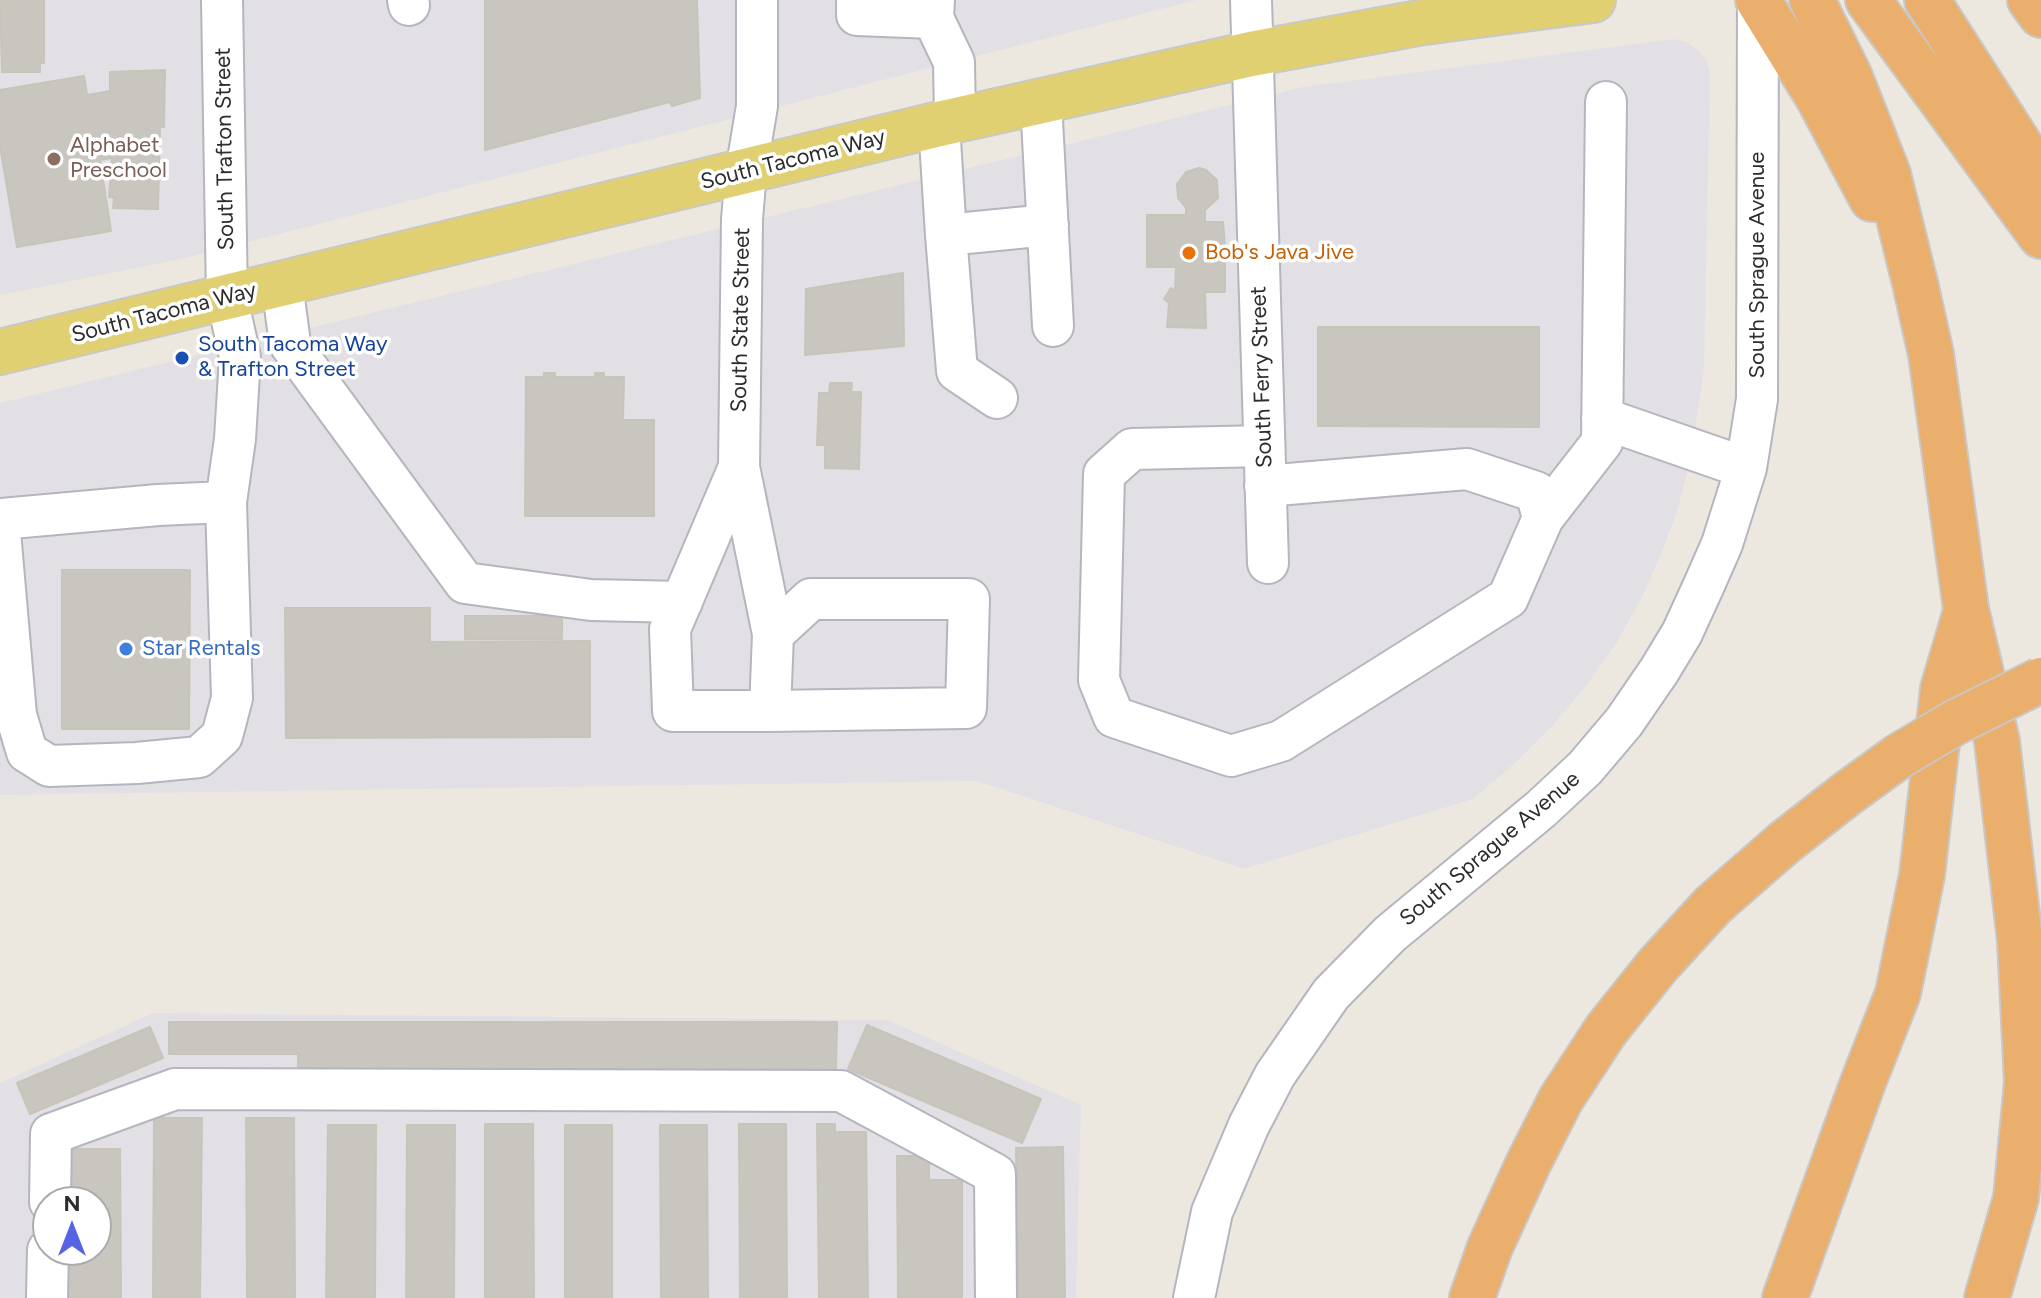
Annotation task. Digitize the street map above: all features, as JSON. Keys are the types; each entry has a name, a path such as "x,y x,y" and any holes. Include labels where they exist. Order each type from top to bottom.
{"highway":[{"path":"1758,0 1819,99 1915,283"},
{"path":"1812,0 1850,77 1888,174 1931,354 1966,609 1997,741 2020,941 2027,1082 2016,1198 1987,1298"},
{"path":"1868,0 2041,236"},
{"path":"1927,0 2041,178"},
{"path":"2030,0 2041,15"},
{"path":"1785,1298 1898,993 1922,875 1943,689 1966,609"},
{"path":"1472,1298 1490,1247 1561,1099 1606,1030 1658,965 1713,905 1785,842 1899,756 1956,722 2041,680"}],"main road":[{"name":"South Tacoma Way","path":"0,352 947,122 1251,54 1424,22 1593,0"}],"street":[{"name":"South Trafton Street","path":"0,532 16,715 27,752 49,766 137,763 199,757 222,736 232,698 226,502 235,439 240,357 227,298 222,0"},
{"name":"South State Street","path":"739,467 670,629 673,711 770,711 770,618 739,467 742,219 757,106 757,0"},
{"path":"857,0 857,15 934,9 954,62 947,122 946,235 957,371 997,398"},
{"name":"South Ferry Street","path":"1251,0 1268,563"},
{"name":"South Sprague Avenue","path":"1194,1298 1212,1212 1249,1125 1275,1075 1331,994 1358,964 1585,768 1624,722 1659,671 1687,621 1722,544 1746,468 1757,384 1758,0"},
{"path":"1041,101 1053,326"},
{"path":"1264,446 1132,449 1104,474 1099,680 1114,717 1231,756 1281,741 1508,598 1543,518 1602,442 1606,102"},
{"path":"946,235 1048,225"},
{"path":"282,284 290,344 465,583 591,600 682,602"},
{"path":"1602,418 1746,468"},
{"path":"1265,486 1467,469 1536,492 1543,518"},
{"path":"0,519 226,502"},
{"path":"770,618 811,599 969,599 966,708 770,711"},
{"path":"50,1186 51,1134 175,1089 841,1091 995,1174 996,1298"},
{"path":"47,1298 48,1266"}],"shaded area":[{"path":"0,0 1197,0 181,259 0,295"},
{"path":"1674,39 1688,43 1699,51 1707,62 1710,75 1704,369 1690,462 1678,508 1643,595 1617,642 1586,686 1552,726 1473,799 1244,869 977,781 0,795 0,403 1303,87"},
{"path":"153,1013 887,1020 1081,1105 1076,1298 0,1298 0,1083"}],"building":[{"path":"0,0 44,0 44,63 40,63 40,72 2,72"},
{"path":"485,0 697,0 700,98 672,106 670,102 485,150"},
{"name":"Alphabet Preschool","path":"165,70 158,209 113,208 114,198 109,197 112,158 100,160 111,231 17,247 0,146 0,90 84,76 87,95 110,91 110,72"},
{"name":"Bob's Java Jive","path":"1199,168 1217,180 1218,198 1205,210 1205,222 1223,222 1225,246 1231,246 1232,259 1225,259 1225,292 1205,292 1206,328 1167,327 1169,303 1164,299 1171,288 1175,291 1176,267 1147,267 1147,215 1186,215 1186,208 1178,198 1177,184 1186,172"},
{"path":"903,273 904,346 805,355 806,289"},
{"path":"1318,327 1539,327 1539,427 1318,426"},
{"path":"544,373 555,373 555,377 595,377 595,373 604,373 604,377 624,377 623,420 654,420 654,516 525,516 526,377 544,377"},
{"path":"830,383 852,383 851,392 861,392 859,469 825,468 825,445 817,445 819,393 829,393"},
{"name":"Star Rentals","path":"62,570 190,570 189,729 62,729"},
{"path":"285,608 430,608 430,642 590,641 590,737 286,738"},
{"path":"465,616 562,616 562,639 465,639"},
{"path":"169,1022 837,1022 836,1069 298,1069 298,1054 169,1054"},
{"path":"867,1025 1041,1099 1022,1143 848,1069"},
{"path":"150,1027 163,1058 30,1114 17,1083"},
{"path":"154,1118 202,1118 200,1298 153,1298"},
{"path":"246,1118 294,1118 295,1298 247,1298"},
{"path":"485,1124 533,1124 534,1298 485,1298"},
{"path":"739,1124 786,1124 787,1298 740,1298"},
{"path":"817,1124 835,1124 835,1132 866,1132 868,1298 819,1298"},
{"path":"328,1125 376,1125 375,1298 326,1298"},
{"path":"407,1125 455,1125 454,1298 406,1298"},
{"path":"565,1125 612,1125 612,1298 565,1298"},
{"path":"660,1125 707,1125 708,1298 661,1298"},
{"path":"1063,1147 1065,1298 1018,1298 1016,1148"},
{"path":"64,1149 120,1149 121,1298 65,1298 65,1266 112,1266 112,1186 65,1186"},
{"path":"897,1156 929,1156 929,1180 962,1180 962,1298 898,1298"}],"place":[{"name":"Alphabet Preschool","path":"54,159"},
{"name":"Bob's Java Jive","path":"1189,253"},
{"name":"South Tacoma Way & Trafton Street","path":"182,358"},
{"name":"Star Rentals","path":"126,649"}]}
